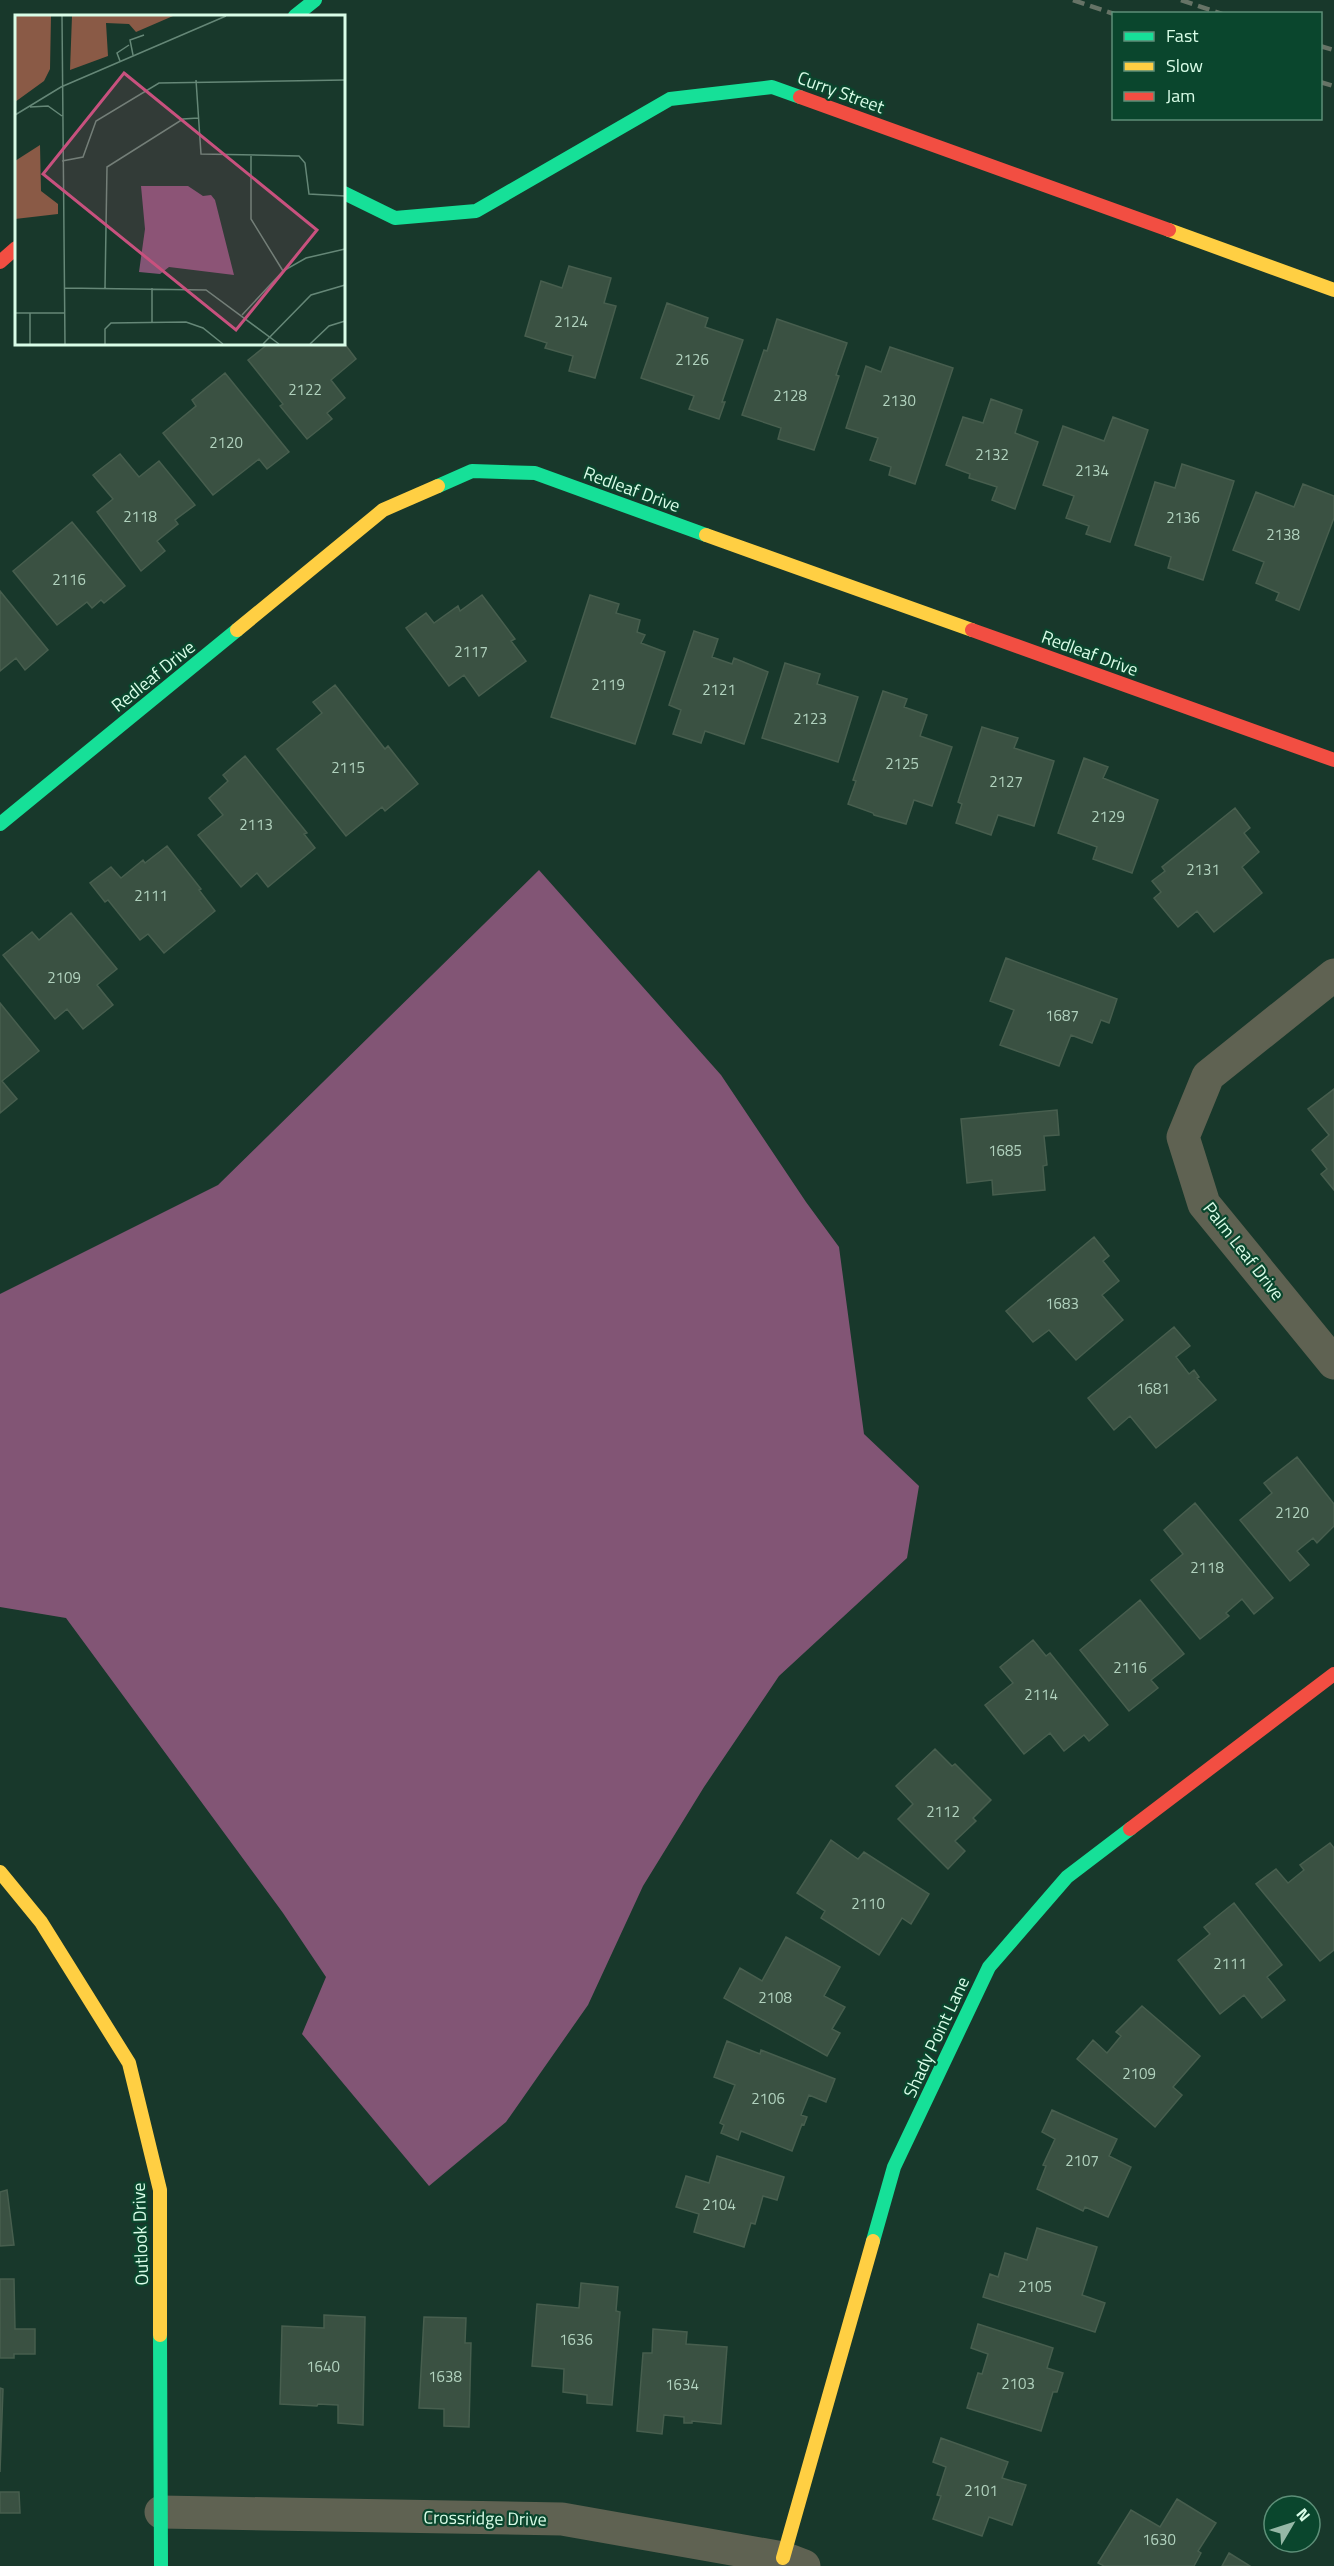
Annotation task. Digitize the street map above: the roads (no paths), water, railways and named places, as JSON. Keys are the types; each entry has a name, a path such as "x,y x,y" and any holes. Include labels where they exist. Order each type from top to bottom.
{"street":[{"path":"296,15 315,0"},
{"name":"Curry Street","path":"345,193 395,218 476,211 670,99 772,87 1334,290"},
{"path":"0,262 15,249"},
{"name":"Redleaf Drive","path":"0,824 383,510 472,471 535,473 1334,760"},
{"name":"Palm Leaf Drive","path":"1334,975 1208,1076 1183,1137 1204,1204 1334,1363"},
{"name":"Shady Point Lane","path":"793,2562 894,2168 989,1967 1067,1877 1334,1674"},
{"name":"Outlook Drive","path":"0,1872 41,1922 129,2064 160,2190 161,2566"},
{"name":"Crossridge Drive","path":"161,2512 562,2519 793,2562"}],"railway":[{"path":"1073,0 1112,13"},
{"path":"1181,0 1216,12"},
{"path":"1322,47 1334,50"},
{"path":"1322,83 1334,86"}]}
